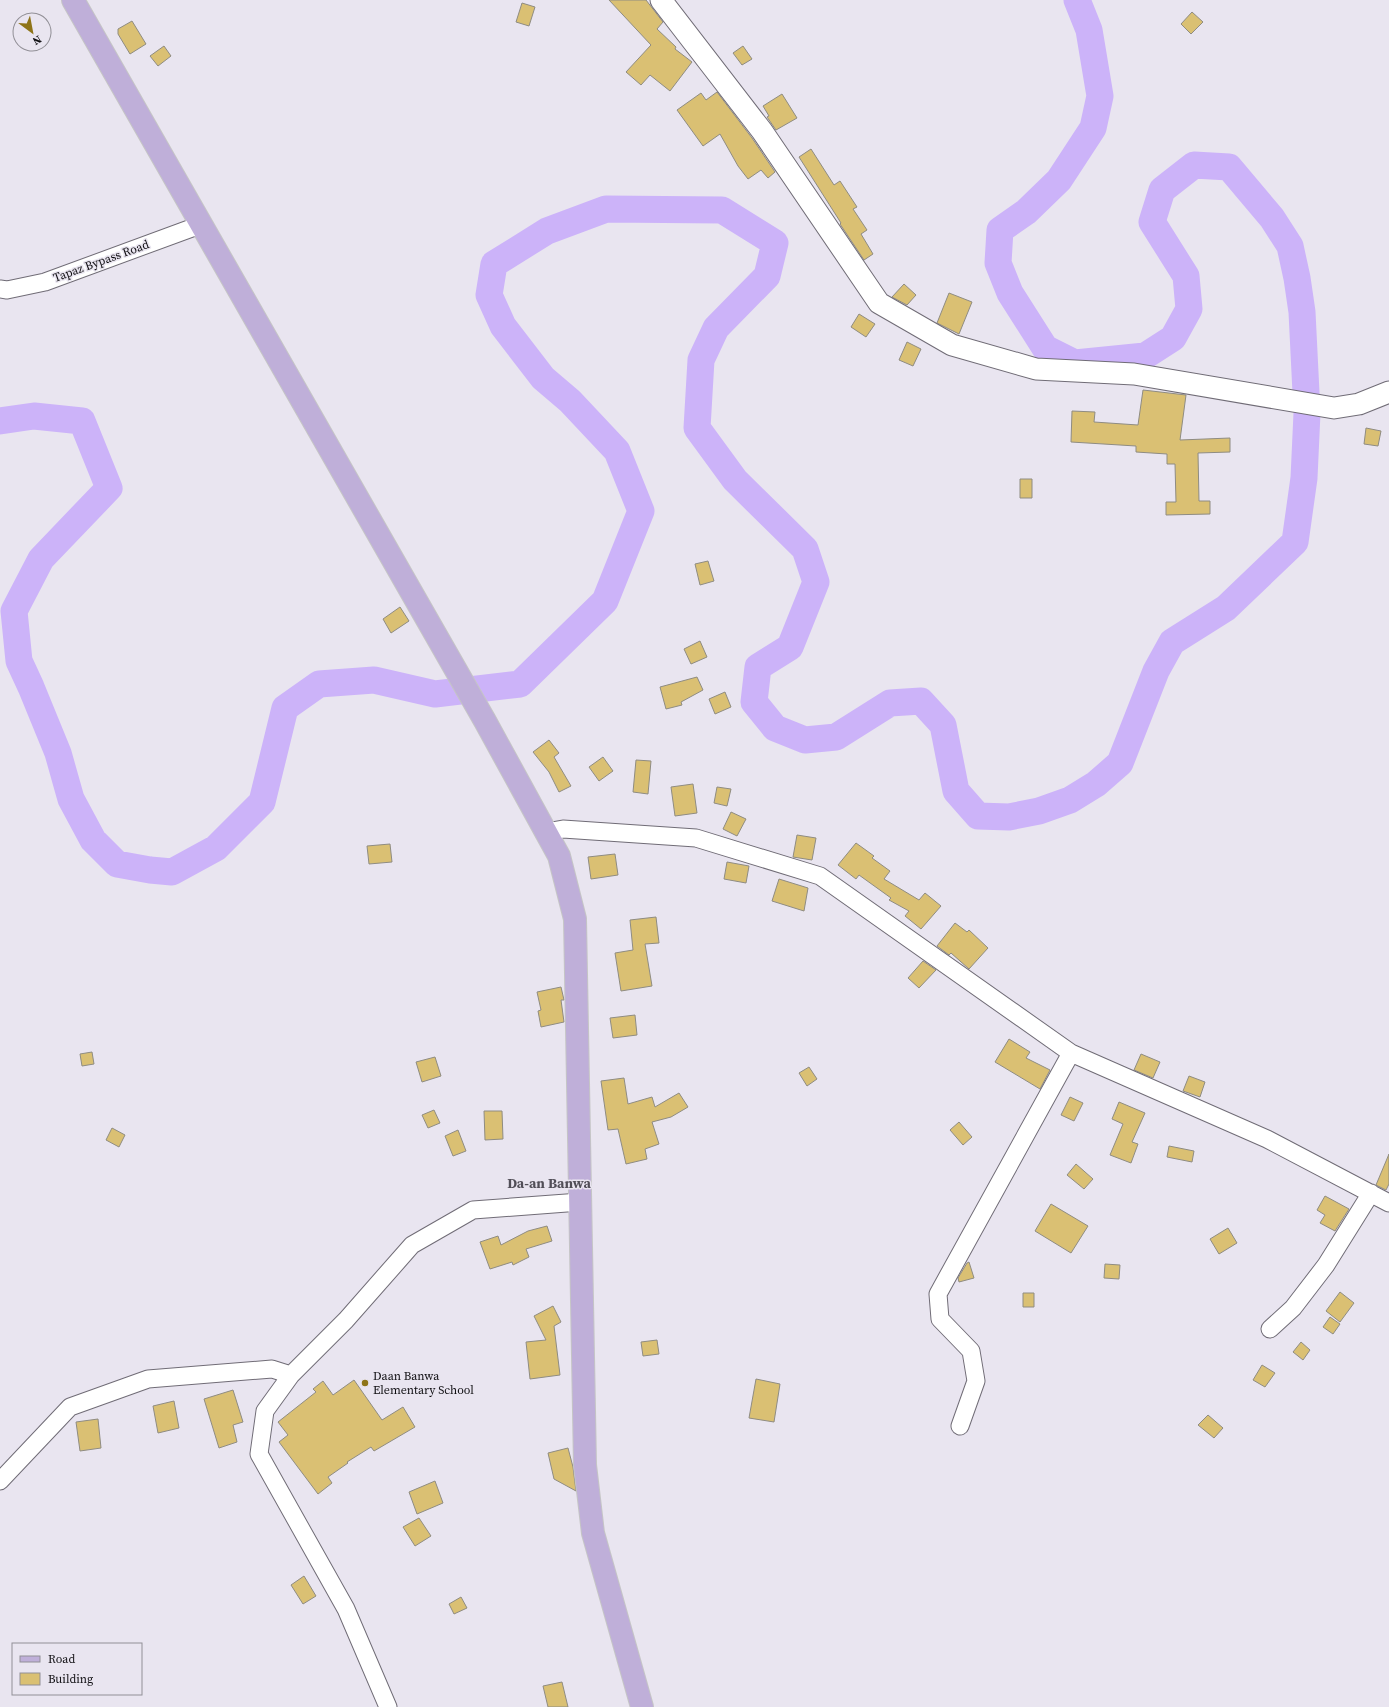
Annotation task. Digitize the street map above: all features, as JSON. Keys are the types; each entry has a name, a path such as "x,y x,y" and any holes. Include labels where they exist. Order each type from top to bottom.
{"main road":[{"path":"73,0 200,225 485,721 558,856 575,919 585,1465 593,1533 642,1707"}],"street":[{"path":"661,0 762,131 879,303 952,345 1036,369 1134,374 1334,408 1359,404 1389,392"},
{"name":"Tapaz Bypass Road","path":"0,289 7,290 45,282 200,225"},
{"path":"546,832 563,829 696,838 820,876 1071,1053 1267,1139 1389,1203"},
{"path":"960,1426 976,1381 971,1351 940,1319 938,1294 1071,1053"},
{"path":"1270,1329 1293,1308 1326,1265 1371,1193"},
{"path":"388,1707 346,1609 259,1454 265,1411 291,1375 346,1320 412,1245 474,1210 580,1202"},
{"path":"0,1481 70,1407 148,1379 272,1369 291,1375"}],"building":[{"path":"609,0 646,0 663,22 657,29 676,47 675,49 692,62 670,91 650,75 641,85 626,72 651,45"},
{"path":"522,3 535,7 529,26 516,22"},
{"path":"1192,12 1203,22 1191,34 1181,24"},
{"path":"132,21 146,44 130,54 118,34 118,29"},
{"path":"164,46 171,56 158,66 150,56"},
{"path":"743,46 752,59 742,65 733,53"},
{"path":"717,92 752,138 775,172 768,178 761,170 748,179 738,166 720,134 703,146 677,110 701,93 706,100"},
{"path":"782,94 797,118 776,130 767,117 769,116 763,106"},
{"path":"811,149 834,185 840,181 857,207 853,209 867,230 861,234 873,254 864,260 799,157"},
{"path":"904,284 916,295 907,305 892,297"},
{"path":"949,293 972,302 959,334 937,323"},
{"path":"859,314 875,324 866,337 851,327"},
{"path":"907,342 921,349 913,366 899,360"},
{"path":"1143,390 1186,395 1180,440 1230,438 1230,452 1198,453 1199,501 1210,501 1210,514 1166,515 1166,502 1176,502 1175,464 1167,464 1167,454 1136,452 1136,446 1071,442 1072,411 1095,412 1094,422 1138,425"},
{"path":"1366,428 1381,431 1378,446 1364,444"},
{"path":"1020,479 1032,479 1032,498 1020,498"},
{"path":"708,561 714,581 700,585 695,564"},
{"path":"400,607 409,621 391,633 383,619"},
{"path":"700,641 707,657 691,664 684,649"},
{"path":"697,677 703,690 681,702 682,705 666,709 660,687"},
{"path":"725,692 731,707 715,714 709,699"},
{"path":"549,740 559,753 554,757 571,786 559,792 549,772 533,752"},
{"path":"603,757 613,771 599,781 589,767"},
{"path":"636,760 651,761 648,794 633,792"},
{"path":"693,784 697,813 675,816 671,787"},
{"path":"717,787 731,789 727,806 714,803"},
{"path":"731,812 746,819 737,836 723,829"},
{"path":"797,835 816,838 812,860 793,857"},
{"path":"856,843 874,856 872,858 890,871 884,879 919,900 925,893 941,906 921,929 905,916 909,911 889,900 891,898 859,875 856,879 838,865"},
{"path":"390,844 392,862 369,864 367,846"},
{"path":"615,854 618,875 591,879 588,857"},
{"path":"727,862 749,866 746,883 724,879"},
{"path":"779,879 808,888 804,911 772,901"},
{"path":"656,917 659,943 645,944 652,986 621,991 615,953 633,950 630,920"},
{"path":"955,923 967,932 969,930 988,948 969,969 951,953 949,955 937,946"},
{"path":"923,961 936,970 919,988 908,978"},
{"path":"561,987 564,1000 561,1000 564,1022 541,1027 538,1011 541,1010 537,992"},
{"path":"635,1015 637,1035 613,1038 610,1018"},
{"path":"1009,1039 1030,1052 1026,1058 1050,1070 1040,1089 995,1062"},
{"path":"92,1052 94,1064 82,1066 80,1054"},
{"path":"1141,1054 1160,1062 1153,1078 1134,1070"},
{"path":"435,1057 441,1076 422,1082 416,1062"},
{"path":"809,1067 817,1079 807,1086 799,1073"},
{"path":"1189,1076 1205,1082 1200,1097 1183,1091"},
{"path":"624,1078 628,1104 652,1097 655,1107 679,1093 688,1107 671,1117 652,1122 659,1144 645,1149 647,1159 626,1164 618,1129 608,1130 601,1081"},
{"path":"1070,1097 1083,1103 1074,1121 1061,1115"},
{"path":"1119,1102 1145,1113 1132,1142 1138,1144 1131,1163 1110,1155 1123,1124 1112,1119"},
{"path":"434,1110 440,1123 428,1128 422,1115"},
{"path":"484,1111 502,1111 503,1139 485,1140"},
{"path":"959,1122 972,1137 963,1145 950,1130"},
{"path":"112,1128 125,1135 119,1147 106,1140"},
{"path":"458,1130 466,1151 453,1156 445,1136"},
{"path":"1169,1146 1194,1151 1192,1162 1167,1157"},
{"path":"1389,1154 1389,1184 1386,1190 1376,1185"},
{"path":"1076,1164 1093,1179 1084,1189 1067,1175"},
{"path":"1325,1196 1349,1209 1335,1231 1320,1223 1325,1215 1317,1210"},
{"path":"1051,1204 1088,1226 1071,1253 1035,1231"},
{"path":"547,1226 552,1241 526,1249 529,1257 513,1265 512,1262 490,1269 480,1242 498,1236 501,1245 528,1231"},
{"path":"1228,1228 1237,1243 1219,1254 1210,1239"},
{"path":"969,1262 974,1278 959,1282 958,1278"},
{"path":"1105,1264 1120,1265 1119,1279 1104,1278"},
{"path":"1340,1292 1354,1303 1340,1322 1326,1311"},
{"path":"1023,1293 1034,1293 1034,1307 1023,1307"},
{"path":"553,1306 561,1322 554,1326 560,1375 530,1379 526,1342 546,1340 534,1316"},
{"path":"1330,1317 1340,1324 1333,1334 1323,1327"},
{"path":"657,1340 659,1354 643,1356 641,1342"},
{"path":"1301,1342 1310,1350 1303,1360 1293,1352"},
{"path":"1262,1365 1275,1373 1265,1387 1253,1380"},
{"path":"756,1379 780,1384 774,1422 749,1418"},
{"path":"354,1380 382,1420 403,1407 415,1427 374,1451 371,1447 347,1462 348,1463 328,1477 332,1483 318,1494 279,1442 288,1435 278,1422 316,1392 313,1389 323,1381 333,1395"},
{"path":"233,1390 243,1422 233,1425 237,1442 219,1448 204,1399"},
{"path":"174,1401 179,1428 158,1433 153,1406"},
{"path":"1208,1415 1223,1428 1214,1438 1198,1425"},
{"path":"98,1419 101,1448 80,1451 76,1422"},
{"path":"568,1448 573,1467 576,1491 554,1479 548,1453"},
{"path":"435,1481 443,1503 417,1514 409,1492"},
{"path":"419,1518 431,1536 415,1546 403,1527"},
{"path":"304,1576 316,1596 303,1604 291,1585"},
{"path":"461,1597 467,1608 454,1614 449,1604"},
{"path":"562,1682 568,1707 548,1707 543,1686"}],"waterway":[{"path":"0,421 34,416 82,421 109,488 41,559 14,611 19,661 58,753 71,799 93,840 117,864 172,872 216,848 262,802 285,708 319,684 374,680 435,694 520,684 605,601 641,511 617,451 570,401 543,378 503,326 489,295 494,264 547,231 606,209 722,210 775,243 767,276 716,328 701,360 697,428 735,480 805,549 816,582 790,647 758,667 754,702 775,728 805,740 836,737 890,703 921,701 943,725 956,791 978,816 1009,817 1039,811 1070,800 1096,784 1120,763 1156,671 1172,642 1226,608 1295,542 1304,478 1307,413 1302,312 1290,246 1272,218 1229,167 1194,165 1162,190 1152,222 1186,276 1189,309 1173,338 1145,356 1075,363 1045,348 1010,293 998,263 1000,230 1026,212 1059,180 1093,128 1100,96 1089,30 1077,0"}],"place":[{"name":"Daan Banwa Elementary School","path":"365,1383"}],"district":[{"name":"Da-an Banwa","path":"549,1183"}]}
